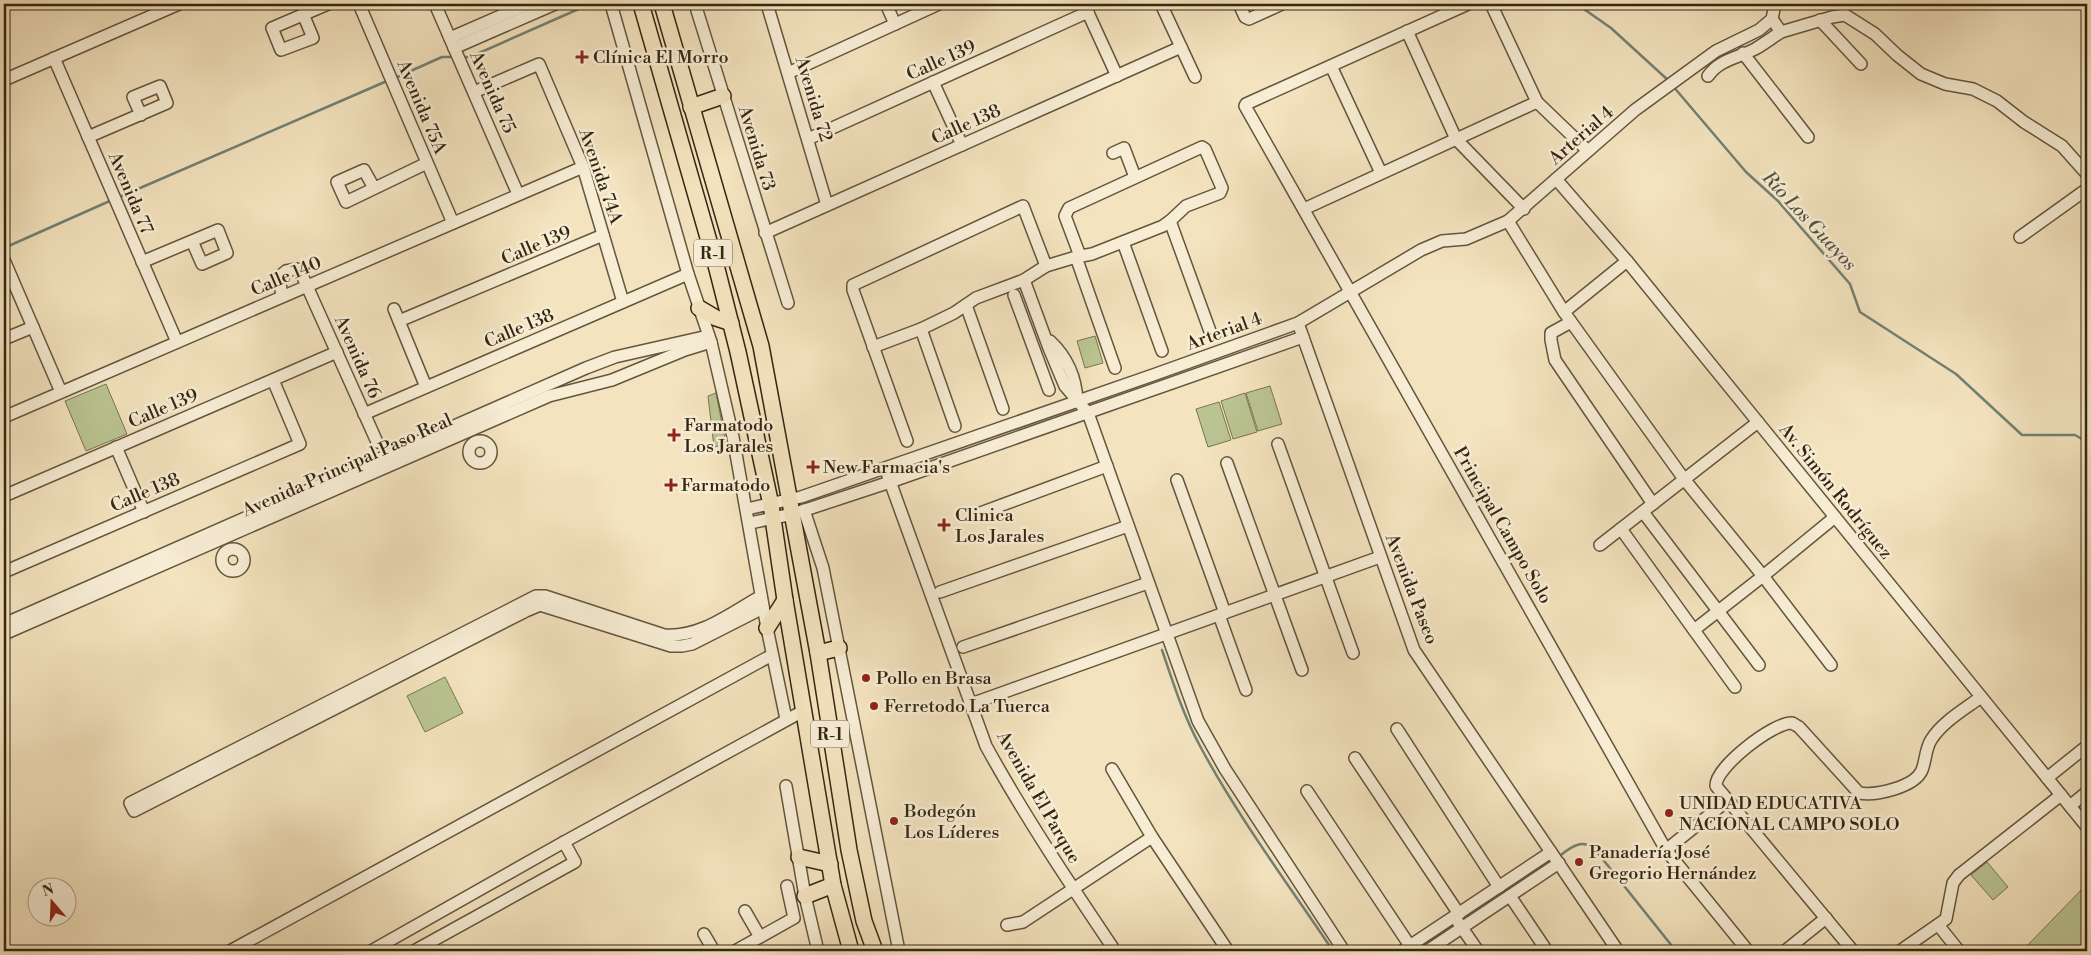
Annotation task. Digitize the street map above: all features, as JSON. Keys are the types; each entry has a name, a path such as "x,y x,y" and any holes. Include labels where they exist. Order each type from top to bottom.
{"main road":[{"name":"R-1","path":"641,4 731,323 772,512 800,694 833,885 851,951"},
{"name":"R-1","path":"662,4 761,346 796,508 849,850 864,921 875,951"},
{"path":"691,107 723,96"},
{"path":"699,308 716,318 731,323"},
{"path":"767,628 785,600"},
{"path":"818,653 839,648"},
{"path":"799,857 830,864"},
{"path":"805,896 833,885"}],"street":[{"path":"4,80 179,4"},
{"path":"303,14 328,4"},
{"name":"Avenida 75A","path":"359,4 453,223"},
{"name":"Avenida 75","path":"435,4 518,194"},
{"path":"455,50 528,4"},
{"path":"455,50 542,6 555,4"},
{"path":"611,4 688,274 709,339 733,437 750,523 762,602 786,719"},
{"name":"Avenida 73","path":"695,4 788,303"},
{"name":"Avenida 72","path":"768,4 827,205"},
{"path":"886,4 895,24"},
{"path":"788,73 940,4"},
{"path":"1161,4 1195,77"},
{"path":"1238,4 1245,17 1249,19 1282,4"},
{"path":"1382,173 1331,66 1468,4"},
{"path":"1491,4 1537,102 1587,150"},
{"path":"1775,4 1772,19 1781,32"},
{"path":"1086,8 1117,76"},
{"name":"Calle 139","path":"808,139 933,82 1086,8"},
{"path":"1708,76 1712,70 1729,58 1754,49 1781,32 1820,20 1846,15 1875,34 1921,74 1944,84 1973,89 1983,93 2062,146 2087,174"},
{"name":"Arterial 4","path":"796,508 885,468 1298,323 1421,250 1442,241 1466,238 1508,221 1635,110 1716,51 1760,30 1772,19"},
{"path":"1820,20 1861,64"},
{"path":"1407,32 1456,139 1524,209"},
{"name":"Calle 138","path":"765,233 1181,47"},
{"path":"1743,53 1808,137"},
{"name":"Avenida 77","path":"54,58 177,342"},
{"name":"Avenida 74A","path":"474,92 539,64 582,167 623,302"},
{"name":"Principal Campo Solo","path":"1331,66 1245,106 1666,850 1748,951"},
{"path":"933,82 962,145"},
{"path":"1304,209 1537,102"},
{"path":"88,137 140,115"},
{"path":"1113,153 1124,148 1136,177"},
{"path":"873,347 921,329 954,313 976,298 1024,280 1046,266 1078,257 1092,254 1170,221 1186,206 1222,191 1205,148 1069,208 1065,216 1078,257 1115,368"},
{"path":"374,188 427,163"},
{"name":"Calle 140","path":"4,417 582,167"},
{"name":"Av. Simón Rodríguez","path":"1556,180 1627,262 2087,827"},
{"path":"2020,237 2087,189"},
{"path":"908,442 853,290 854,286 1021,206 1024,207 1046,266"},
{"path":"1170,221 1211,334"},
{"path":"1508,221 1568,317 1684,479 1763,576 1831,665"},
{"name":"Calle 139","path":"399,321 603,235"},
{"path":"142,262 192,241"},
{"path":"1123,242 1162,351"},
{"path":"1627,262 1551,333 1550,340 1556,360 1653,504"},
{"path":"4,263 61,392"},
{"name":"Avenida 76","path":"282,296 278,277 286,271 297,269 307,286 377,442"},
{"name":"Calle 138","path":"364,414 688,274"},
{"path":"1024,280 1046,338 1066,360 1076,382 1077,401 1088,413 1198,721 1209,743 1344,951"},
{"path":"1014,295 1050,390"},
{"path":"966,305 1003,409"},
{"path":"394,309 426,387"},
{"path":"1025,324 1039,319"},
{"path":"1298,323 1303,337"},
{"path":"4,340 33,327"},
{"path":"921,329 955,426"},
{"name":"Arterial 4","path":"747,509 772,512 796,508 890,482 1303,337"},
{"name":"Avenida Paseo","path":"1303,337 1414,650 1618,951"},
{"name":"Avenida Principal Paso Real","path":"4,634 225,532 472,423 580,371 615,357 709,339"},
{"name":"Avenida Principal Paso Real","path":"472,423 549,396 612,380 709,339"},
{"name":"Calle 139","path":"4,496 337,352"},
{"path":"580,371 585,387"},
{"name":"Calle 138","path":"4,572 300,444 273,380"},
{"path":"1600,545 1758,422"},
{"path":"472,423 476,442"},
{"path":"1278,444 1353,653"},
{"path":"116,447 144,512"},
{"path":"1227,463 1302,670"},
{"path":"975,515 1107,466"},
{"name":"Avenida El Parque","path":"885,468 986,746 1073,890 1115,951"},
{"path":"1177,480 1246,690"},
{"path":"796,508 823,568 899,951"},
{"name":"Arterial 4","path":"750,523 772,512"},
{"path":"1643,512 1759,665"},
{"path":"1694,630 1835,517"},
{"path":"940,592 1128,526"},
{"path":"1621,529 1735,687"},
{"path":"225,532 227,550"},
{"name":"Avenida Principal Paso Real","path":"4,624 225,532"},
{"path":"972,704 1380,557"},
{"path":"963,647 1148,583"},
{"path":"415,662 134,811 130,803 415,662 526,611 540,601 671,646 692,644 762,602"},
{"path":"230,951 772,655"},
{"path":"779,686 800,694"},
{"path":"1853,951 1716,783 1730,760 1741,751 1766,734 1785,724 1793,723 1799,727 1859,793 1884,792 1914,780 1923,768 1925,753 1931,739 1947,723 1981,697"},
{"path":"371,951 564,842 803,711"},
{"path":"1397,729 1499,886"},
{"path":"2047,778 2087,746"},
{"path":"1355,758 1478,951"},
{"path":"1112,769 1152,837 1228,951"},
{"path":"786,786 805,896 818,951"},
{"path":"1307,791 1406,948 1458,920 1510,896 1555,857"},
{"path":"2070,806 2087,792"},
{"path":"1900,951 1946,920 1953,884 1959,875 2061,794"},
{"path":"1666,850 1728,800"},
{"path":"1007,925 1023,922 1152,837"},
{"path":"414,951 575,862 564,842"},
{"path":"1427,951 1458,920 1499,886 1555,857"},
{"path":"735,951 794,918 787,886"},
{"path":"1510,896 1547,951"},
{"path":"745,911 760,937"},
{"path":"1785,951 1826,918"},
{"path":"1939,926 1959,951"},
{"path":"704,934 714,951"}],"green space":[{"path":"1095,336 1103,363 1085,368 1077,341"},
{"path":"106,384 127,434 86,451 65,401"},
{"path":"1270,386 1282,424 1258,431 1246,393"},
{"path":"716,393 726,444 714,447 708,396"},
{"path":"1245,393 1257,432 1233,439 1221,401"},
{"path":"1219,402 1231,440 1208,447 1196,409"},
{"path":"445,677 463,713 425,732 407,696"},
{"path":"1987,862 2008,887 1993,900 1971,875"},
{"path":"2087,884 2087,951 2022,951"}],"waterway":[{"path":"463,57 470,57 590,4"},
{"name":"Río Los Guayos","path":"1580,4 1581,7 1611,28 1669,81"},
{"path":"395,78 442,57 455,57"},
{"path":"117,198 387,81"},
{"name":"Río Los Guayos","path":"1672,85 1746,172 1778,201 1850,284 1860,312 1956,374 2022,435 2075,435 2087,442"},
{"path":"4,248 112,200"},
{"path":"1162,650 1188,722 1230,799 1333,951"},
{"path":"1558,857 1570,848 1579,845 1583,844 1593,847 1676,951"},
{"path":"1462,920 1553,860"},
{"path":"1414,951 1455,924"}],"place":[{"name":"Clínica El Morro","path":"582,57"},
{"name":"Farmatodo Los Jarales","path":"674,435"},
{"name":"New Farmacia's","path":"813,467"},
{"name":"Farmatodo","path":"671,485"},
{"name":"Clinica Los Jarales","path":"944,525"},
{"name":"Pollo en Brasa","path":"866,678"},
{"name":"Ferretodo La Tuerca","path":"874,706"},
{"name":"UNIDAD EDUCATIVA NACIONAL CAMPO SOLO","path":"1669,813"},
{"name":"Bodegón Los Líderes","path":"894,821"},
{"name":"Panadería José Gregorio Hernández","path":"1579,862"}]}
